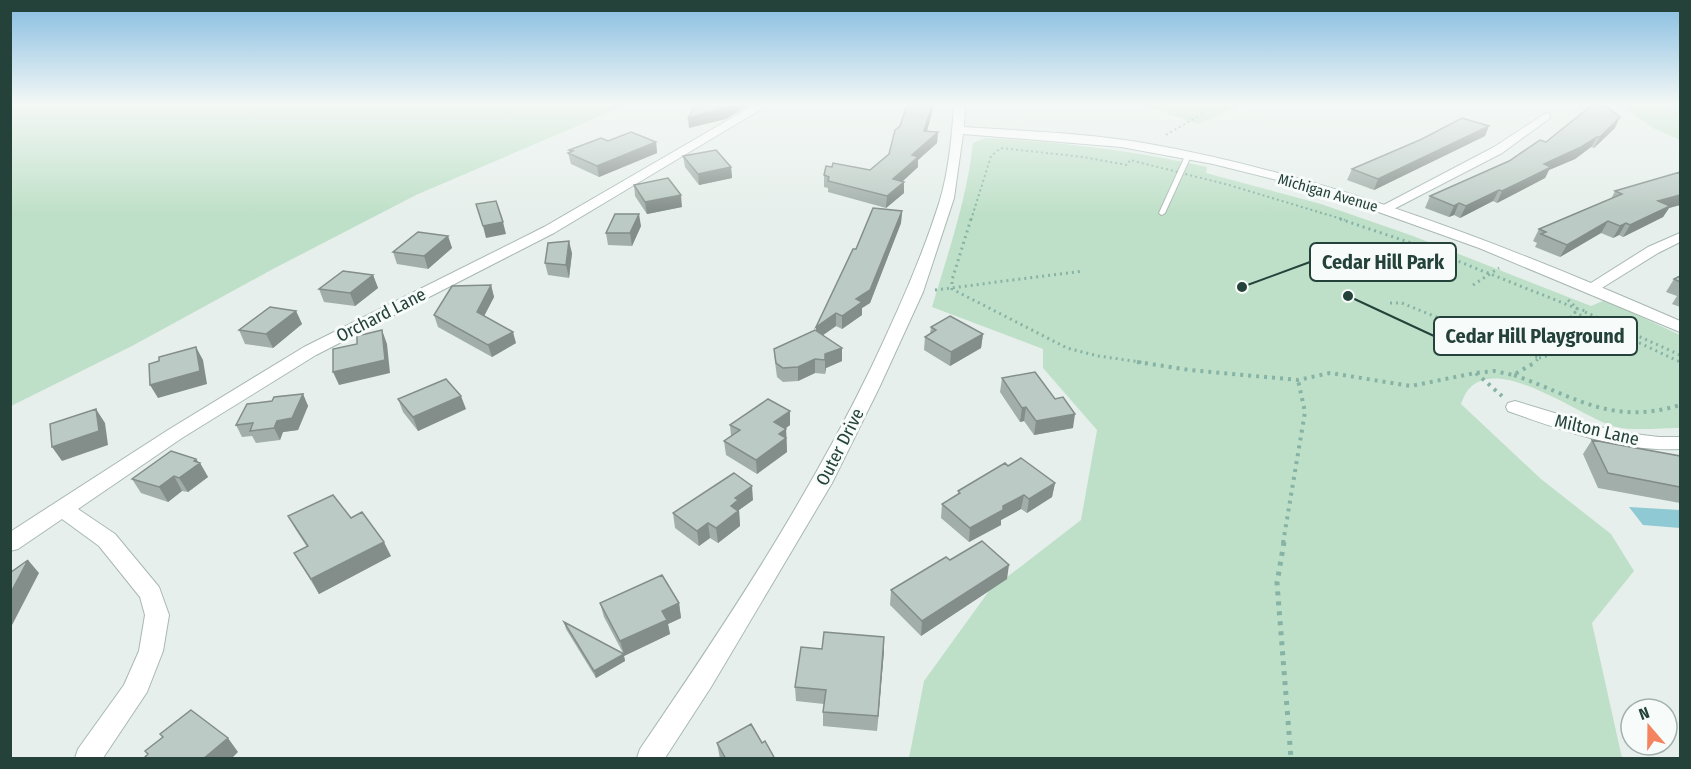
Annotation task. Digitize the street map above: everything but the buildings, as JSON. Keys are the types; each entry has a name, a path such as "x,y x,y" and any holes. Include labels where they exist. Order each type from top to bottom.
{"street":[{"name":"Orchard Lane","path":"10,543 175,434 310,351 549,230 702,141"},
{"name":"Outer Drive","path":"650,759 702,679 822,483 870,388 917,288 947,198 956,141"},
{"name":"Michigan Avenue","path":"1100,141 1188,156 1289,181 1383,209 1492,248 1680,327"},
{"path":"1383,209 1498,150 1511,141"},
{"path":"1591,288 1653,250 1680,237"},
{"name":"Milton Lane","path":"1515,407 1562,424 1612,436 1662,444 1680,442"},
{"path":"63,509 107,540 151,594 157,615 151,651 134,692 88,759"}],"lane":[{"path":"1162,213 1188,156"}],"path":[{"path":"1145,147 1155,141"},
{"path":"952,289 952,280 994,151 1012,148 1127,165 1130,160 1180,172 1318,211 1420,246 1578,309 1555,335"},
{"path":"1473,285 1499,268"},
{"path":"917,288 930,291 952,289 1083,271"},
{"path":"952,289 1067,348 1098,356 1190,370 1298,380 1330,373 1411,386 1494,371 1537,382 1581,403 1622,414 1671,409 1680,405"},
{"path":"1390,303 1402,303 1539,358"},
{"path":"1574,312 1680,362"},
{"path":"1585,312 1680,355"},
{"path":"1500,343 1528,324 1592,352"},
{"path":"1513,375 1539,358 1547,356 1558,345 1555,335"},
{"path":"1475,373 1515,407"},
{"path":"1291,759 1277,583 1305,412 1298,380"}],"green space":[{"path":"11,141 542,141 416,195 132,346 11,406"},
{"path":"978,141 1025,141 1097,148 1207,167 1206,173 1321,204 1413,236 1591,306 1605,300 1680,335 1680,428 1616,427 1543,392 1502,379 1484,380 1470,388 1461,404 1541,479 1611,534 1634,571 1592,623 1619,744 1619,757 1622,758 909,758 924,681 989,591 1081,520 1097,430 1043,368 1043,349 932,307 962,205 973,143"}],"water":[{"path":"1629,507 1680,510 1680,528 1643,525"}],"place":[{"name":"Cedar Hill Park","path":"1242,287"},
{"name":"Cedar Hill Playground","path":"1348,296"}]}
